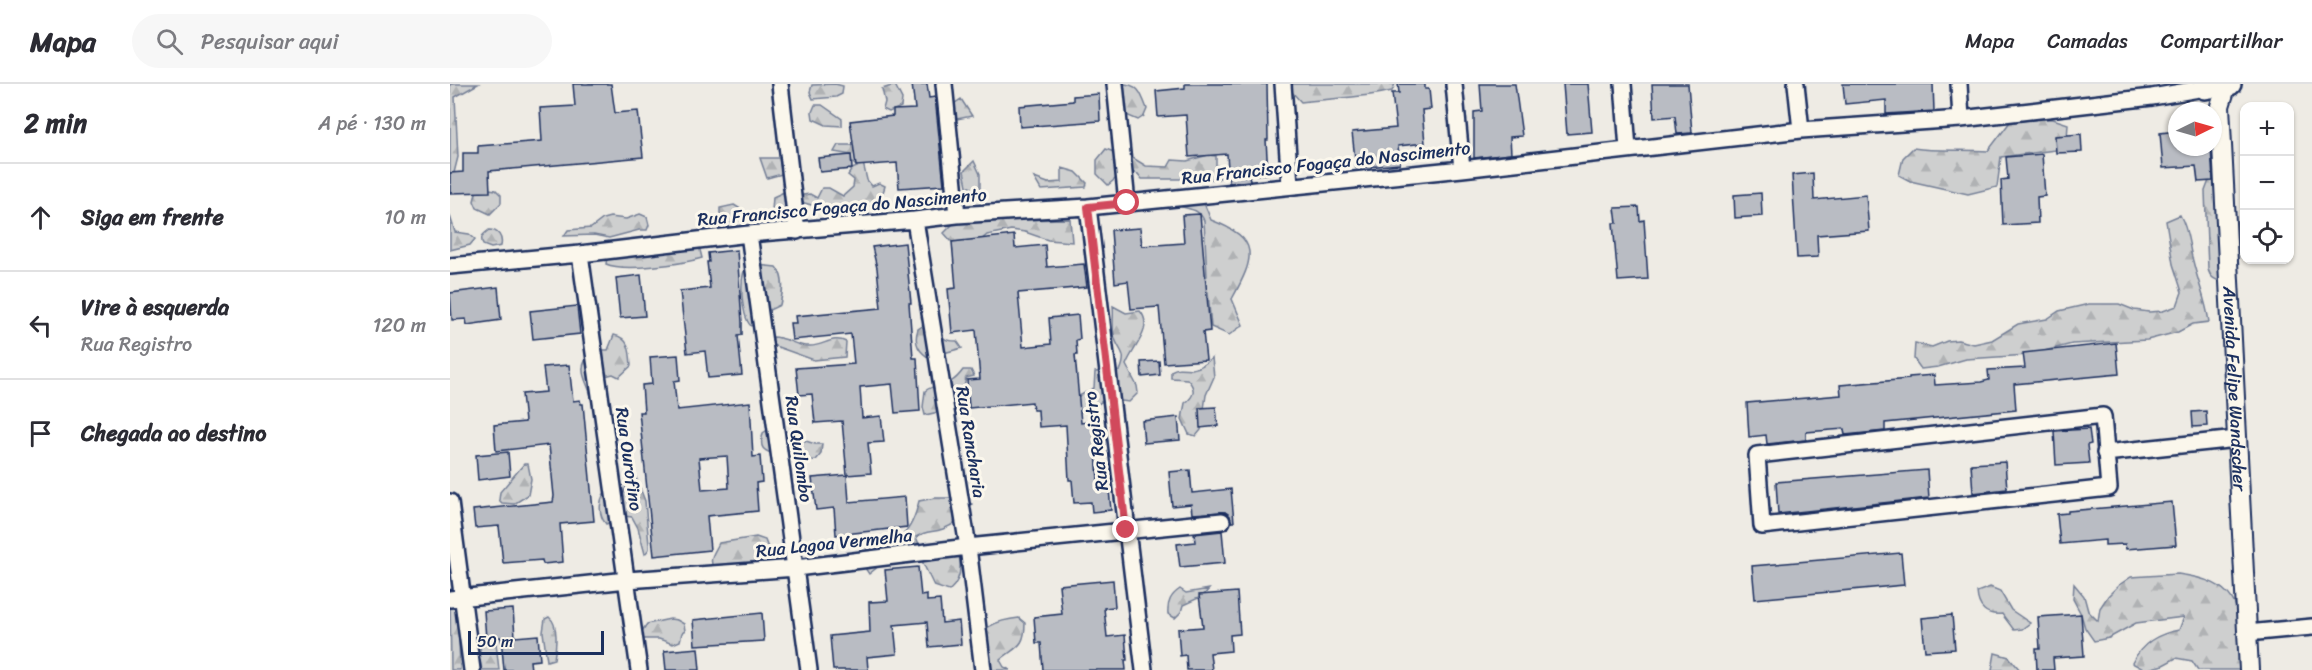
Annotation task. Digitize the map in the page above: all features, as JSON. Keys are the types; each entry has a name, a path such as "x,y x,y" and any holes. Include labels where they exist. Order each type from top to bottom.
{"main road":[{"path":"2205,86 2228,84"}],"street":[{"path":"780,84 797,231"},
{"path":"944,84 957,215"},
{"path":"1115,84 1127,203"},
{"path":"1283,84 1290,185"},
{"path":"1454,84 1462,169"},
{"path":"1623,84 1628,149"},
{"path":"1796,84 1801,130"},
{"path":"1959,84 1961,119"},
{"name":"Avenida Felipe Wandscher","path":"2221,102 2228,84"},
{"path":"2205,86 2217,102"},
{"name":"Rua Francisco Fogaça do Nascimento","path":"450,266 580,254 749,234 957,215 1088,207 1462,169 1801,130 1961,119 2152,97 2205,86"},
{"name":"Avenida Felipe Wandscher","path":"2222,145 2248,670"},
{"name":"Rua Registro","path":"1088,207 1144,670"},
{"name":"Rua Rancharia","path":"915,220 968,547 983,670"},
{"name":"Rua Quilombo","path":"749,234 809,670"},
{"name":"Rua Ourofino","path":"580,254 639,670"},
{"path":"2103,416 2106,453 2109,488 1762,526 1757,455 2103,416"},
{"path":"2106,453 2237,440"},
{"path":"450,502 457,599 472,670"},
{"name":"Rua Lagoa Vermelha","path":"457,599 627,580 796,568 968,547 1222,521"},
{"path":"2247,633 2312,627"}],"green space":[{"path":"450,84 478,84 455,97 458,157 454,173 450,173"},
{"path":"1121,84 1136,88 1143,98 1147,109 1144,116 1138,120 1124,114"},
{"path":"1290,84 1395,84 1392,91 1358,97 1301,102 1291,91"},
{"path":"812,85 843,86 842,94 836,97 813,99 810,92"},
{"path":"895,85 902,99 901,107 889,112 883,109 885,102 882,89"},
{"path":"961,99 972,116 957,119 948,108"},
{"path":"815,105 822,105 842,119 842,126 826,125 813,119 812,112"},
{"path":"2053,119 2068,124 2067,139 2055,150 2001,157 1997,187 1968,194 1910,181 1899,175 1903,158 1913,148 1988,151 2010,122"},
{"path":"838,145 853,145 860,150 867,180 872,186 879,183 885,186 879,199 859,213 855,207 849,207 842,208 835,214 828,214 815,206 801,202 803,195 810,194 817,198 822,188 829,188 843,196 853,187 854,180 848,175 852,169 857,167 852,162 851,155 834,152"},
{"path":"1106,149 1119,154 1120,175 1108,185 1097,174 1097,160"},
{"path":"1208,155 1216,156 1216,165 1222,167 1225,174 1218,179 1142,179 1138,174 1131,172 1127,163 1133,158 1146,166 1168,167 1172,160 1187,161"},
{"path":"760,158 779,158 782,174 767,178"},
{"path":"974,161 980,174 980,192 967,186 964,171"},
{"path":"2216,162 2224,282 2213,278 2208,269 2205,191"},
{"path":"1062,168 1076,172 1087,183 1086,187 1041,190 1034,178 1048,183 1062,182"},
{"path":"482,188 496,190 501,195 501,203 490,214 477,208 474,201 476,193"},
{"path":"784,192 792,204 785,217 772,211 773,197"},
{"path":"1201,196 1211,220 1239,234 1246,242 1249,251 1249,261 1232,299 1243,325 1229,335 1211,327 1208,292 1192,294 1198,279 1207,276 1204,221 1196,211 1175,204"},
{"path":"734,205 747,213 735,223 720,223 720,208"},
{"path":"640,214 647,217 649,225 647,230 609,238 594,235 564,236 568,230 591,228 603,219 610,217 626,219"},
{"path":"2180,215 2187,232 2209,322 2193,324 2178,332 2147,340 2072,344 2028,355 1966,359 1938,367 1921,369 1914,359 1915,343 1932,347 1947,341 1958,340 1974,344 1992,340 2018,324 2047,319 2059,311 2089,304 2119,304 2134,310 2149,312 2163,311 2177,306 2182,292 2173,264 2166,221"},
{"path":"450,216 455,232 469,234 475,239 470,245 450,250"},
{"path":"993,218 1070,219 1072,242 1048,240 1011,230 987,235 981,240 952,242 944,233 954,223"},
{"path":"489,230 499,235 501,246 491,248 483,245 482,236"},
{"path":"678,245 699,246 702,258 668,265 639,267 606,264 607,257 647,250 668,252"},
{"path":"748,264 776,267 781,275 782,285 780,305 765,312 756,324 751,326 745,314 742,295 743,277"},
{"path":"1113,306 1126,313 1140,311 1144,318 1144,331 1126,365 1137,386 1138,393 1129,402 1106,399 1086,411 1079,412 1074,401 1094,388 1095,372 1120,371 1123,355 1113,332"},
{"path":"924,325 939,331 946,339 957,341 962,348 940,354 932,360 921,351 916,339 918,329"},
{"path":"614,335 626,342 631,366 619,377 613,374 605,376 601,383 599,399 592,403 583,365 592,350 608,350"},
{"path":"773,337 805,346 841,340 846,342 845,357 814,360 772,345"},
{"path":"1212,358 1214,377 1206,395 1201,430 1196,436 1189,434 1182,419 1185,403 1192,395 1192,386 1187,379 1171,378 1171,371 1179,368 1192,369"},
{"path":"963,370 971,370 974,376 966,378 961,400 956,408 925,415 923,407 925,391 953,381"},
{"path":"769,429 815,444 822,444 821,454 816,460 804,460 773,454 762,446 763,433"},
{"path":"524,464 528,464 531,479 528,495 514,504 502,503 499,500 500,492"},
{"path":"633,470 645,501 649,549 645,554 638,528 632,517 624,516 606,524 600,510 601,500 609,488 621,496 624,493 630,472"},
{"path":"958,498 972,504 952,525 916,537 919,544 939,543 958,551 960,573 953,587 949,591 934,586 921,559 884,562 869,574 865,568 867,544 888,542 903,535 913,521 919,501"},
{"path":"756,537 765,540 768,556 754,563 714,570 712,559 719,543"},
{"path":"2178,574 2200,578 2216,585 2227,593 2235,604 2239,617 2244,670 2198,670 2192,661 2176,658 2163,665 2145,670 2132,663 2140,650 2151,640 2179,630 2184,617 2136,623 2109,638 2094,641 2085,628 2073,599 2074,584 2084,596 2088,611 2098,621 2100,608 2108,596 2131,577"},
{"path":"1990,587 2000,591 2011,610 2030,623 2022,629 2014,630 2002,614 1991,614 1984,610 1977,592"},
{"path":"1180,589 1186,593 1209,589 1203,596 1183,605 1181,612 1175,618 1168,614 1168,606 1172,596"},
{"path":"450,597 458,611 460,670 451,670"},
{"path":"549,617 556,630 556,642 554,659 547,661 543,632 545,619"},
{"path":"1019,618 1025,623 1021,642 1000,660 1004,667 1010,670 974,670 976,646 982,634 990,626"},
{"path":"670,619 684,624 685,631 680,641 673,644 659,639 643,639 642,631 647,624"},
{"path":"488,641 496,643 499,670 482,670 479,656 481,644"},
{"path":"1995,653 2009,657 2020,670 1992,670"}],"building":[{"path":"573,84 611,84 615,113 638,111 643,157 489,171 490,192 450,193 450,173 463,172 463,153 478,153 478,146 542,141 540,108 575,106"},
{"path":"912,84 927,84 929,98 935,97 944,185 899,188 897,163 856,166 850,121 893,116 893,110 915,109"},
{"path":"1185,84 1267,84 1268,174 1249,175 1250,181 1229,183 1227,154 1189,157 1186,115 1158,117 1156,91 1185,88"},
{"path":"1398,84 1425,84 1425,89 1429,89 1431,109 1422,110 1425,143 1398,146 1400,164 1356,168 1352,132 1396,128 1392,93 1399,93"},
{"path":"1480,84 1515,84 1522,136 1510,137 1511,154 1474,158 1474,112 1482,111"},
{"path":"1563,84 1588,84 1592,132 1567,134"},
{"path":"1652,84 1688,84 1692,133 1677,134 1675,116 1654,118"},
{"path":"1843,84 1933,84 1934,111 1886,114 1886,100 1845,104"},
{"path":"1099,94 1100,121 1020,127 1019,106 1073,101 1073,96"},
{"path":"2168,132 2168,156 2212,156 2213,181 2198,182 2196,166 2163,168 2160,133"},
{"path":"2081,134 2082,152 2056,153 2055,136"},
{"path":"2042,154 2045,196 2037,197 2038,223 2003,225 2001,180 2008,179 2006,157"},
{"path":"851,155 852,169 820,172 818,158"},
{"path":"1813,173 1814,200 1866,195 1869,231 1817,235 1818,257 1797,258 1792,175"},
{"path":"1761,193 1762,216 1735,218 1734,195"},
{"path":"1639,207 1640,221 1644,220 1648,279 1618,281 1613,223 1617,223 1615,208"},
{"path":"1200,214 1210,331 1203,332 1206,360 1164,363 1159,307 1131,309 1128,281 1115,283 1111,230 1140,228 1142,246 1184,243 1182,215"},
{"path":"1014,235 1015,248 1045,245 1047,267 1084,264 1087,287 1018,293 1023,347 1051,344 1049,318 1078,315 1080,339 1076,340 1077,355 1075,355 1081,423 1094,421 1098,480 1108,480 1111,510 1092,512 1091,502 1074,503 1072,480 1069,480 1066,425 1039,427 1038,410 1033,410 1032,402 969,408 967,380 980,379 976,330 952,333 948,289 956,288 952,242"},
{"path":"905,243 911,303 909,303 913,358 917,358 920,411 895,413 892,384 860,387 862,418 881,416 884,442 868,443 871,473 847,475 842,421 815,423 812,394 799,395 796,368 854,364 851,334 792,340 790,323 796,323 795,316 881,308 877,268 872,247"},
{"path":"737,250 742,322 742,335 738,336 742,375 708,378 705,351 687,353 680,291 710,288 708,253"},
{"path":"641,275 645,316 620,318 616,278"},
{"path":"498,287 501,320 467,325 466,319 452,320 450,293"},
{"path":"577,306 580,334 533,339 530,311"},
{"path":"2116,343 2119,374 2014,384 2016,410 1885,423 1885,431 1845,435 1844,429 1806,432 1806,440 1767,444 1766,435 1749,437 1747,403 1841,395 1840,385 1909,379 1909,377 1934,375 1935,385 1981,382 1989,380 1988,370 2025,368 2023,353"},
{"path":"678,355 680,380 674,381 677,410 750,402 753,457 760,456 762,482 756,483 758,511 707,516 710,550 654,556 639,412 644,412 642,385 652,384 650,357","holes":["727,456 729,488 702,490 699,458"]},
{"path":"1159,361 1160,375 1142,377 1141,362"},
{"path":"569,365 573,401 580,400 583,404 594,521 560,524 563,562 543,564 542,560 503,563 499,526 475,528 473,510 553,502 554,496 549,445 496,451 494,425 525,422 522,394 546,392 543,367"},
{"path":"1216,407 1218,426 1200,428 1199,408"},
{"path":"2206,411 2207,426 2193,427 2192,412"},
{"path":"1178,417 1180,440 1144,443 1142,421"},
{"path":"2089,429 2091,444 2087,445 2089,463 2056,465 2054,431"},
{"path":"508,452 510,476 478,480 476,455"},
{"path":"2005,462 2007,489 1973,493 1971,464"},
{"path":"1190,470 1192,493 1231,489 1234,522 1231,522 1230,516 1225,512 1192,514 1191,504 1172,506 1169,472"},
{"path":"1927,470 1929,498 1778,514 1776,482"},
{"path":"847,475 849,502 905,497 907,527 836,535 834,508 816,510 812,478"},
{"path":"2172,502 2176,545 2126,549 2125,544 2105,545 2105,540 2060,544 2057,514 2068,513 2068,511"},
{"path":"1222,531 1225,563 1180,567 1177,544 1195,542 1194,534"},
{"path":"1901,553 1904,585 1755,599 1752,566"},
{"path":"918,567 921,596 927,595 927,601 940,600 942,623 959,621 961,644 929,647 927,622 894,625 897,654 867,657 868,670 833,670 830,636 870,632 869,602 888,601 885,570"},
{"path":"1113,580 1115,607 1104,608 1107,637 1125,635 1126,670 1043,670 1041,643 1036,643 1034,617 1062,614 1059,585"},
{"path":"1237,592 1240,634 1230,635 1231,651 1210,653 1212,670 1187,670 1186,655 1180,656 1178,629 1203,627 1199,595"},
{"path":"513,609 515,637 538,635 540,660 530,661 531,670 504,670 501,637 486,639 484,611"},
{"path":"762,613 764,641 695,645 693,620"},
{"path":"2081,614 2084,656 2053,658 2054,670 2037,670 2036,649 2040,649 2038,617"},
{"path":"1952,615 1955,649 1925,651 1922,618"},
{"path":"698,648 700,670 666,670 664,651"}],"route":[{"path":"1126,530 1088,207 1127,203"}]}
